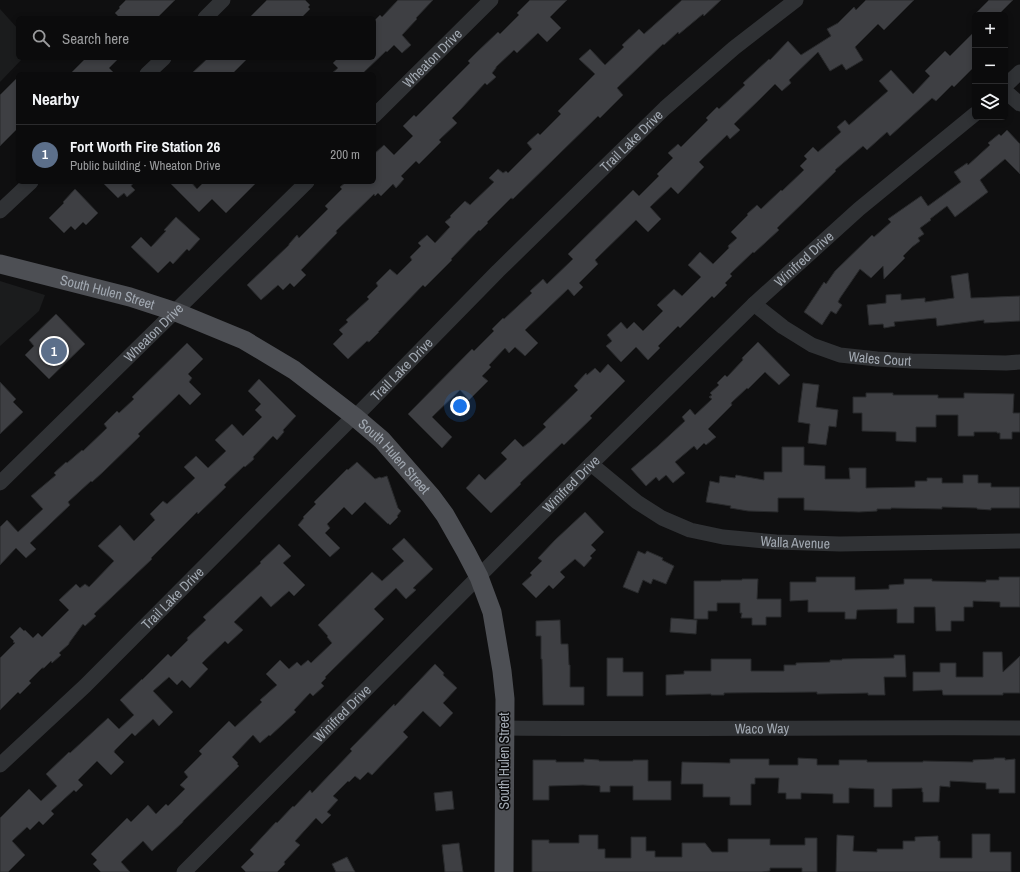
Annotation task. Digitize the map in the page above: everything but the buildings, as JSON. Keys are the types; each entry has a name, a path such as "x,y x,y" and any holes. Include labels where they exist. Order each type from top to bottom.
{"main road":[{"name":"South Hulen Street","path":"0,264 130,297 176,312 244,340 294,370 355,416 382,440 431,496 445,515 466,552 479,577 492,612 505,699 504,872"}],"street":[{"path":"206,16 223,0"},
{"name":"Wheaton Drive","path":"376,114 491,0"},
{"name":"Trail Lake Drive","path":"0,765 85,686 504,265 665,108 734,48 796,0"},
{"path":"149,72 162,60"},
{"path":"1007,84 1020,72"},
{"path":"1008,94 1020,104"},
{"name":"Winifred Drive","path":"184,872 591,464 754,304 859,208 972,116"},
{"path":"0,211 29,184"},
{"name":"Wheaton Drive","path":"0,483 305,184"},
{"name":"Wales Court","path":"754,304 783,327 812,345 840,355 877,360 912,362 1020,362"},
{"name":"Walla Avenue","path":"591,464 637,502 662,518 690,530 723,537 776,542 840,544 1020,541"},
{"name":"Waco Way","path":"505,728 1020,728"}],"shaded area":[{"path":"0,9 16,27 16,60 21,60 0,82"},
{"path":"0,281 45,295 39,311 0,346"}],"place":[{"name":"Fort Worth Fire Station 26","path":"54,351"}]}
